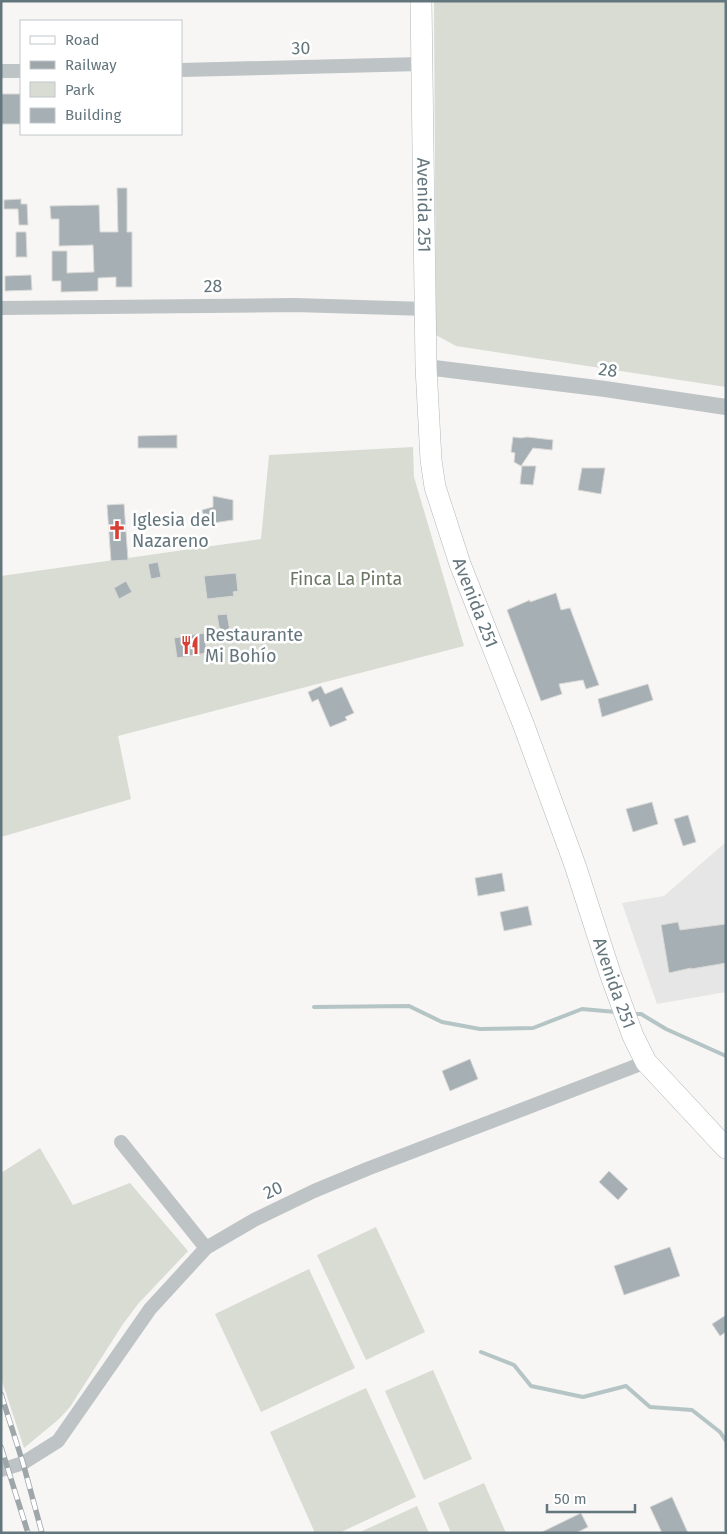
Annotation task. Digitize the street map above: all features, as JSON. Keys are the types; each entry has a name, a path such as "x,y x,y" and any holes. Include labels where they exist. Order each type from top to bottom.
{"main road":[{"name":"Avenida 251","path":"421,1 426,367 435,487 460,564 524,726 575,865 610,974 633,1036 646,1062 726,1148"}],"street":[{"name":"30","path":"182,70 421,64"},
{"path":"1,71 20,71"},
{"name":"28","path":"1,308 295,305 426,309"},
{"name":"28","path":"426,367 605,389 726,407"},
{"name":"20","path":"1,1470 23,1463 58,1440 150,1309 206,1248 254,1220 323,1188 646,1062"},
{"path":"122,1142 206,1248"}],"shaded area":[{"path":"726,842 726,992 657,1004 622,903 664,896"}],"green space":[{"path":"434,1 726,1 726,387 456,346 436,335"},
{"name":"Finca La Pinta","path":"413,447 414,477 464,646 118,736 131,799 1,837 1,576 261,539 269,455"},
{"path":"40,1148 73,1205 130,1183 188,1251 138,1304 70,1407 59,1419 24,1448 1,1378 1,1173"},
{"path":"376,1227 425,1332 366,1360 317,1255"},
{"path":"309,1269 355,1368 261,1412 215,1314"},
{"path":"433,1370 472,1459 424,1480 385,1391"},
{"path":"366,1388 416,1497 339,1533 315,1533 270,1432"},
{"path":"484,1483 506,1533 451,1533 438,1503"},
{"path":"417,1506 429,1533 358,1533"}],"building":[{"path":"1,94 20,94 20,124 1,124"},
{"path":"117,188 127,188 127,232 132,232 132,287 116,287 116,277 98,278 98,291 61,292 61,281 52,281 52,251 67,251 67,273 94,272 93,245 59,246 59,219 51,219 50,206 99,205 100,232 118,232"},
{"path":"21,199 21,204 27,204 28,225 19,225 18,209 4,209 4,200"},
{"path":"16,232 26,232 27,257 16,257"},
{"path":"31,275 32,290 5,291 5,276"},
{"path":"177,435 177,448 138,448 138,436"},
{"path":"513,437 553,440 552,450 533,448 521,466 514,462 515,453 511,452"},
{"path":"522,466 536,466 533,485 520,484"},
{"path":"582,468 605,468 601,494 578,490"},
{"path":"213,496 233,500 233,520 206,524 202,510 213,507"},
{"name":"Iglesia del Nazareno","path":"124,504 128,560 111,561 107,505"},
{"path":"158,562 161,577 151,579 148,564"},
{"path":"236,573 238,591 233,592 234,596 207,599 204,576"},
{"path":"126,581 132,592 119,599 114,588"},
{"path":"556,593 561,610 570,608 599,685 586,689 583,680 559,684 562,694 541,701 507,610 530,600 530,602"},
{"path":"227,614 230,631 220,632 217,615"},
{"name":"Restaurante Mi Bohío","path":"204,633 207,653 177,658 174,638"},
{"path":"648,684 653,700 602,717 598,699"},
{"path":"321,686 325,694 342,687 354,713 345,717 347,720 330,727 318,699 312,702 308,692"},
{"path":"652,802 658,824 633,832 626,809"},
{"path":"688,815 696,842 683,846 674,819"},
{"path":"502,873 505,891 478,896 475,878"},
{"path":"528,906 532,925 504,931 500,912"},
{"path":"678,922 680,930 726,924 726,963 669,973 661,925"},
{"path":"470,1059 478,1079 450,1091 442,1071"},
{"path":"609,1171 628,1189 618,1200 599,1182"},
{"path":"670,1247 680,1276 624,1295 614,1266"},
{"path":"726,1315 726,1332 720,1336 712,1324"},
{"path":"672,1497 688,1533 662,1533 650,1507"},
{"path":"581,1513 588,1527 576,1533 540,1533"}],"waterway":[{"path":"314,1007 409,1006 442,1022 480,1029 533,1028 582,1009 616,1012"},
{"path":"633,1014 641,1014 666,1029 726,1056"},
{"path":"481,1352 514,1365 531,1386 583,1397 626,1386 650,1407 692,1410 720,1432 726,1441"}],"railway":[{"path":"1,1394 23,1463 42,1533"},
{"path":"1,1447 28,1533"}],"place":[{"name":"Iglesia del Nazareno","path":"117,530"},
{"name":"Restaurante Mi Bohío","path":"190,645"}]}
